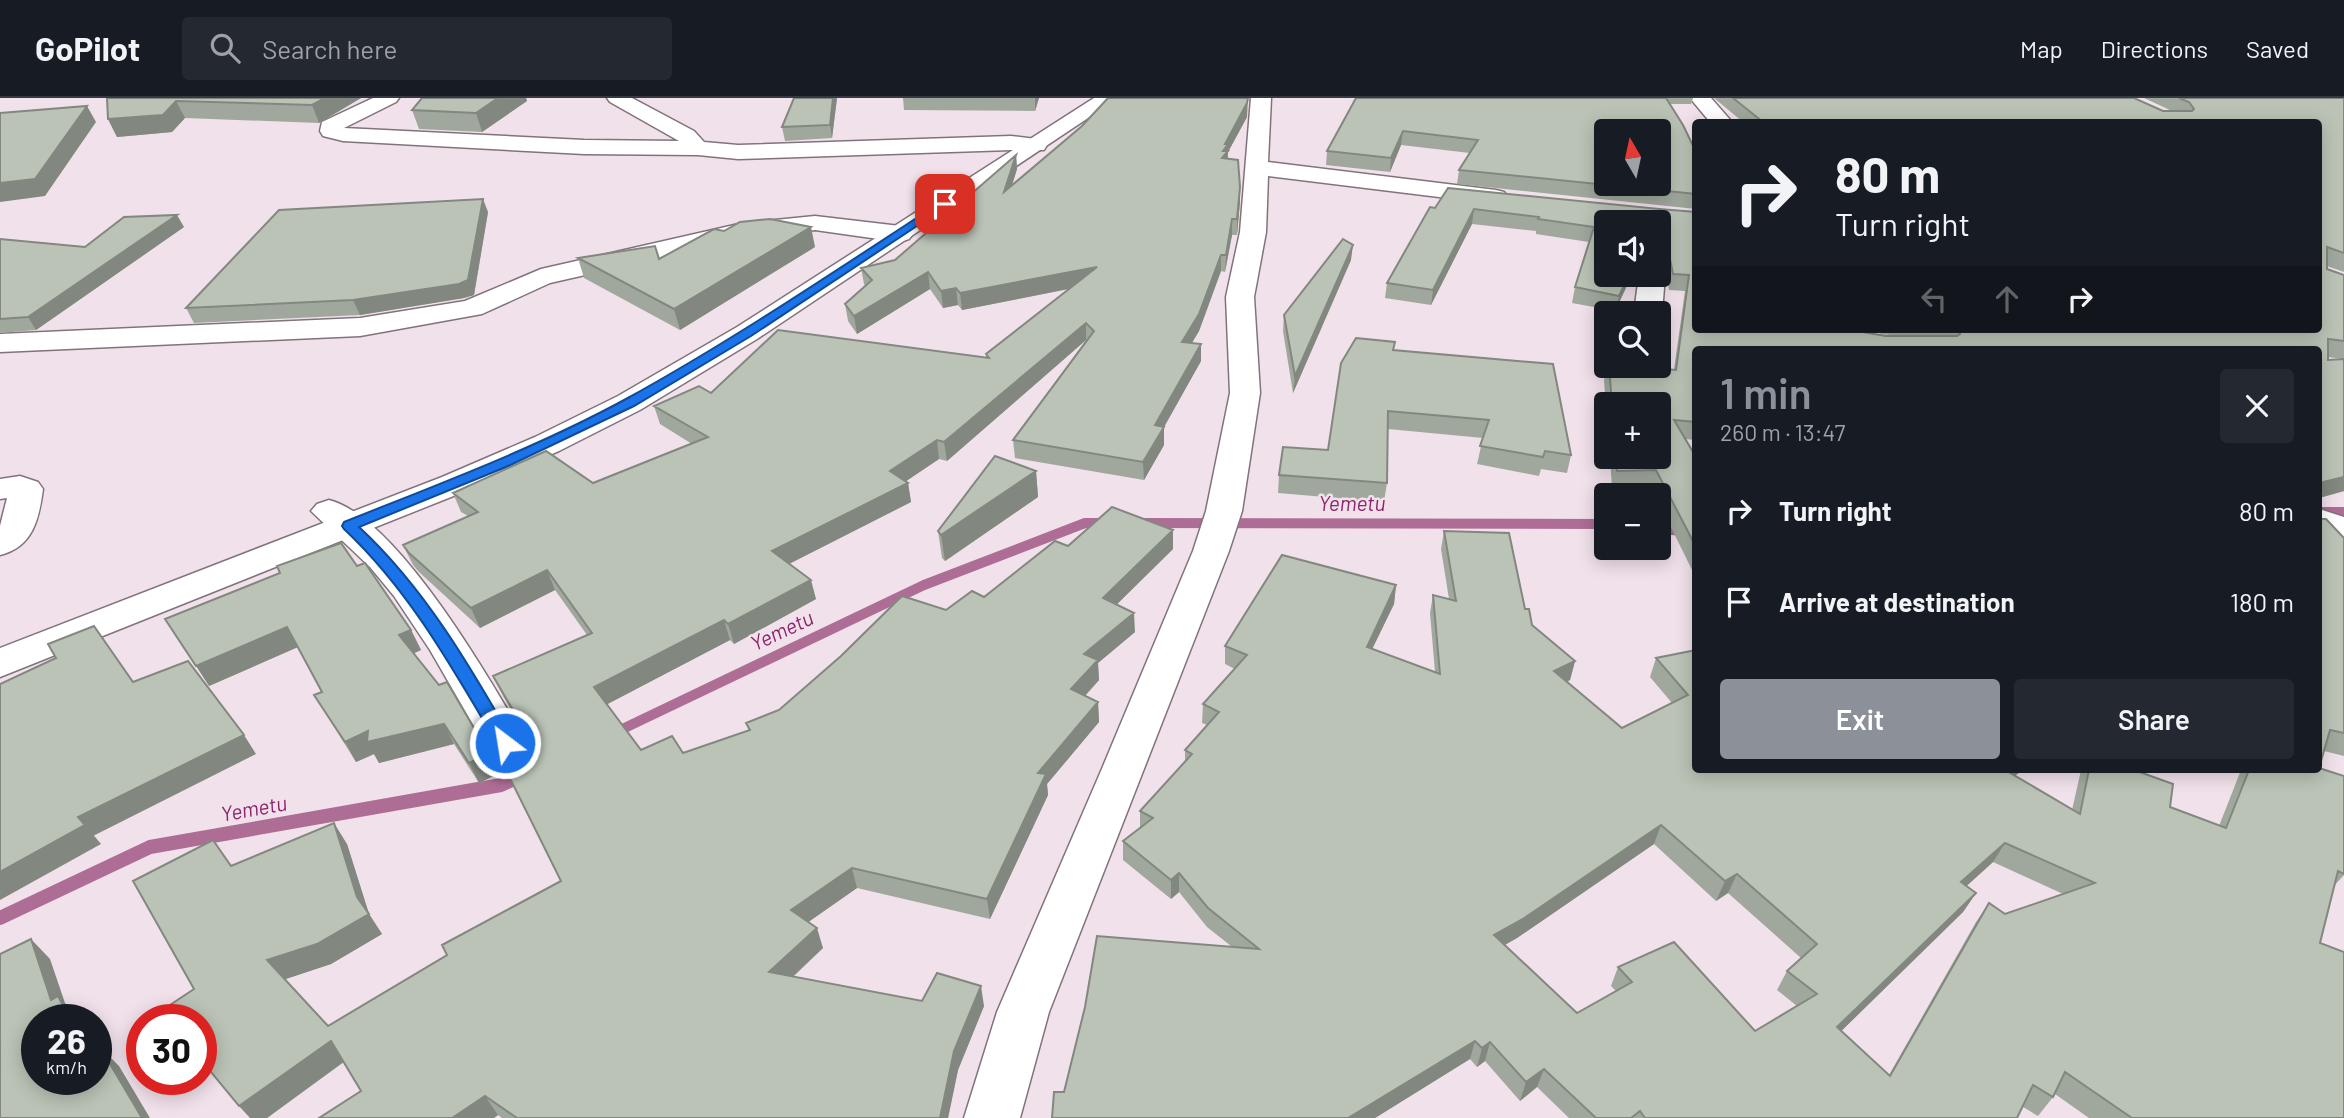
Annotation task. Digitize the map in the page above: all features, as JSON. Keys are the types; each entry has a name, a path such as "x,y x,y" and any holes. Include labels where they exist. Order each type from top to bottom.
{"main road":[{"path":"389,98 330,127 331,131 343,135 504,143 769,152 1024,144 1082,98"},
{"path":"617,98 686,136 698,148"},
{"path":"0,639 501,464 629,403 747,333 889,232 1024,144 1108,98"},
{"path":"992,1118 1023,1012 1218,531 1245,393 1240,297 1252,232 1261,98"},
{"path":"1700,98 1718,119"},
{"path":"1258,168 1515,199"},
{"path":"0,342 360,327 472,308 541,277 743,231 815,223 889,232"},
{"path":"0,489 20,486 26,489 20,526 13,536 0,544"},
{"path":"0,663 339,519"},
{"path":"339,519 378,553 442,636 505,743"},
{"path":"2322,521 2344,530"}],"building":[{"path":"107,98 325,98 312,105 176,101 163,115 108,119"},
{"path":"422,98 498,98 476,113 412,110"},
{"path":"794,98 833,98 830,125 782,127"},
{"path":"1108,98 1248,98 1225,144 1228,144 1223,151 1228,151 1222,158 1238,160 1240,187 1237,219 1232,219 1226,255 1221,255 1199,314 1182,342 1201,344 1155,425 1164,427 1143,462 1013,440 1094,331 1086,323 944,442 937,440 890,471 908,483 772,551 811,580 728,624 724,620 594,687 641,750 672,736 683,753 750,730 746,723 779,710 841,656 902,596 946,610 972,591 984,597 1055,541 1068,546 1112,507 1173,530 1103,598 1134,613 1084,654 1098,660 1071,689 1098,702 1038,773 1046,774 987,899 852,868 791,910 817,928 769,972 922,1001 937,973 981,986 954,1051 940,1118 517,1118 485,1096 452,1118 319,1118 361,1091 331,1041 239,1106 217,1079 217,1004 172,1004 194,989 133,881 213,840 231,866 334,823 357,897 369,914 317,944 267,960 328,1026 447,955 442,945 561,881 496,750 469,763 444,724 367,742 368,731 345,742 314,695 322,692 287,627 196,666 165,619 280,573 277,566 341,543 357,566 365,563 411,630 399,635 439,685 447,682 478,735 494,741 511,736 520,722 493,676 592,633 547,570 471,608 403,545 478,512 453,493 546,451 593,483 708,437 654,406 699,386 711,393 778,330 989,358 986,354 1097,267 960,293 956,288 941,291 928,272 854,316 845,304 872,280 861,268 895,260 1016,155 1004,192 1082,126"},
{"path":"1356,98 1666,98 1692,144 1692,194 1671,191 1671,119 1594,119 1594,184 1459,170 1478,140 1403,131 1391,158 1327,151"},
{"path":"1733,98 2134,98 2163,111 2192,111 2194,109 2189,102 2179,98 2344,98 2344,253 2327,247 2327,269 2344,275 2344,341 2328,339 2328,360 2344,359 2344,477 2322,482 2322,346 1692,346 1692,422 1674,420 1692,450 1692,539 1671,499 1671,483 1663,483 1656,470 1617,471 1671,469 1671,392 1611,392 1610,378 1671,378 1671,370 1676,370 1689,275 1673,274 1671,210 1660,209 1692,212 1692,333 1957,336 1959,333 2322,333 2322,119 1759,119"},
{"path":"87,106 35,179 0,183 0,113"},
{"path":"1448,188 1660,209 1594,210 1594,227 1474,209 1433,290 1387,283 1430,207 1435,208"},
{"path":"483,199 468,280 459,284 353,300 186,308 279,210"},
{"path":"177,215 28,317 0,319 0,239 85,247 124,217"},
{"path":"770,219 811,227 674,309 578,258 655,246 659,259 714,229 724,231 740,222"},
{"path":"1594,227 1594,287 1623,287 1619,296 1575,287"},
{"path":"1343,239 1353,245 1295,376 1284,315"},
{"path":"1356,338 1395,342 1393,350 1553,364 1571,455 1545,451 1543,457 1480,446 1489,420 1388,411 1387,483 1279,475 1283,447 1328,450 1341,363"},
{"path":"995,456 1036,471 941,535 938,531"},
{"path":"2322,519 2326,519 2344,538 2344,733 2330,730 2322,758"},
{"path":"1444,531 1509,533 1525,609 1529,609 1532,625 1575,661 1554,671 1622,728 1688,695 1656,658 1692,651 1692,773 2010,773 2080,814 2088,773 2142,773 2173,784 2170,807 2226,828 2248,773 2322,773 2322,769 2344,776 2344,874 2338,871 2320,943 2344,952 2344,1118 2132,1118 2065,1072 2053,1097 2033,1085 2017,1118 1645,1118 1640,1111 1631,1118 1596,1118 1544,1069 1526,1082 1490,1042 1482,1048 1475,1041 1348,1118 1052,1118 1054,1092 1064,1092 1085,1007 1097,936 1259,949 1208,908 1179,873 1171,880 1123,841 1153,818 1140,811 1192,754 1185,750 1219,712 1203,704 1247,655 1225,646 1282,555 1396,585 1367,647 1440,674 1433,595 1456,601","holes":["1661,825 1725,881 1737,874 1817,944 1787,971 1817,994 1755,1031 1674,942 1618,967 1632,982 1577,1013 1494,935 1523,919","2005,843 2095,883 2005,914 1989,903 1890,1076 1837,1027 1976,893 1961,882"]},
{"path":"94,626 133,682 188,661 244,735 78,817 85,825 0,872 0,684 56,658 48,644"},
{"path":"31,939 51,1000 58,996 62,1004 21,1004 21,1095 112,1095 112,1067 142,1118 0,1118 0,954"}],"waterway":[{"name":"Yemetu","path":"2322,512 2344,512"},
{"name":"Yemetu","path":"612,734 924,585 1085,523 1107,523"},
{"name":"Yemetu","path":"1140,523 1594,524"},
{"name":"Yemetu","path":"1671,530 1692,532"},
{"name":"Yemetu","path":"0,918 150,847 501,785 524,774"}],"route":[{"path":"505,743 442,636 378,553 349,526 501,464 629,403 747,333 945,204"}]}
